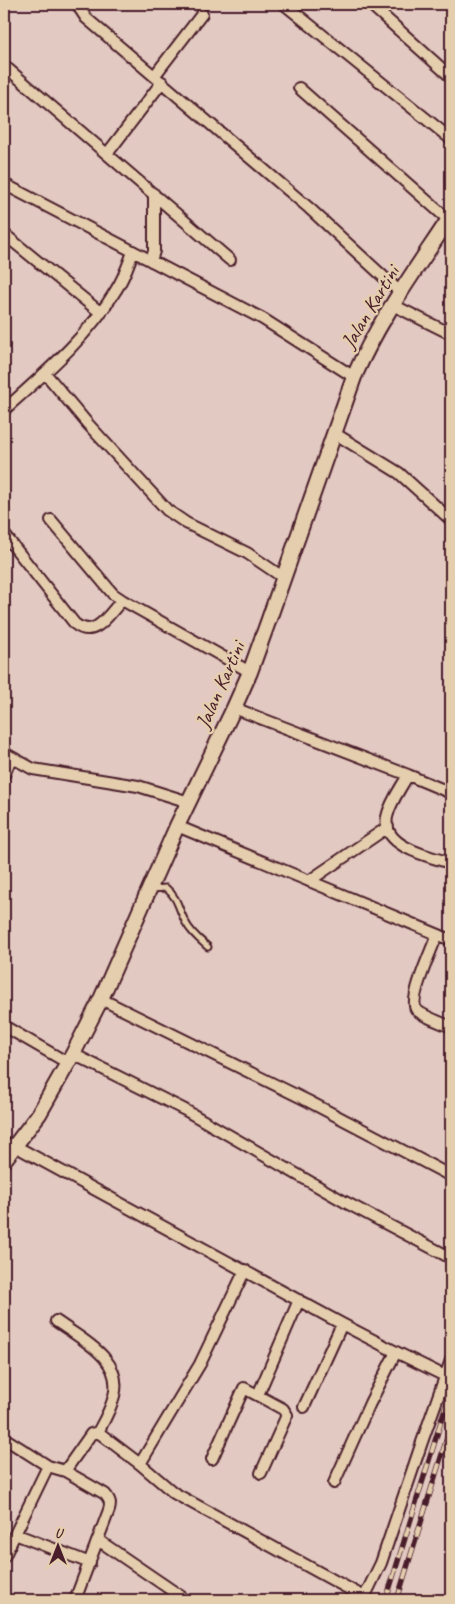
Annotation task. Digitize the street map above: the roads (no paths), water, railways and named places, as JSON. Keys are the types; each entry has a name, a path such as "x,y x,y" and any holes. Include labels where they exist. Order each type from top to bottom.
{"street":[{"path":"284,4 451,139"},
{"path":"370,4 451,77"},
{"path":"78,6 86,18 309,208 401,292"},
{"path":"107,154 202,14"},
{"path":"8,69 230,260"},
{"path":"300,88 450,220"},
{"path":"4,184 263,319 354,377"},
{"path":"151,261 154,244 154,194"},
{"name":"Jalan Kartini","path":"4,1160 10,1144 39,1114 71,1058 101,999 177,826 234,708 250,672 354,377 392,305 450,220"},
{"path":"4,234 101,313"},
{"path":"4,410 78,340 101,313 121,282 133,252"},
{"path":"392,305 451,334"},
{"path":"45,373 87,423 167,510 186,523 247,553 284,578"},
{"path":"334,433 398,472 451,520"},
{"path":"51,520 113,594 250,672"},
{"path":"4,534 75,624 81,629 95,628 122,600"},
{"path":"234,708 408,774 451,793"},
{"path":"4,775 7,756 33,769 138,786 189,802"},
{"path":"408,774 387,816 388,827 393,838 398,843 415,852 451,863"},
{"path":"177,826 451,940"},
{"path":"309,881 388,827"},
{"path":"437,935 415,993 414,1005 419,1012 451,1027"},
{"path":"101,999 308,1101 451,1176"},
{"path":"4,1026 185,1110 345,1202 451,1258"},
{"path":"10,1144 342,1324 448,1378"},
{"path":"140,1464 200,1364 245,1270"},
{"path":"258,1395 299,1300"},
{"path":"56,1321 101,1352 113,1372 116,1383 115,1395 108,1414 98,1432 91,1434 65,1471"},
{"path":"304,1407 342,1324"},
{"path":"334,1482 370,1402 396,1352"},
{"path":"98,1432 140,1464 174,1494 364,1599 381,1563 422,1442 448,1378 451,1360"},
{"path":"212,1459 244,1388 283,1409 287,1415 261,1473"},
{"path":"4,1438 48,1466 65,1471 105,1494 109,1499 109,1510 75,1600"},
{"path":"4,1557 48,1466"},
{"path":"15,1534 90,1562"},
{"path":"98,1540 186,1600"}],"lane":[{"path":"149,889 166,888 173,894 186,924 208,947"}],"railway":[{"path":"386,1600 451,1389"},
{"path":"397,1600 451,1425"}]}
